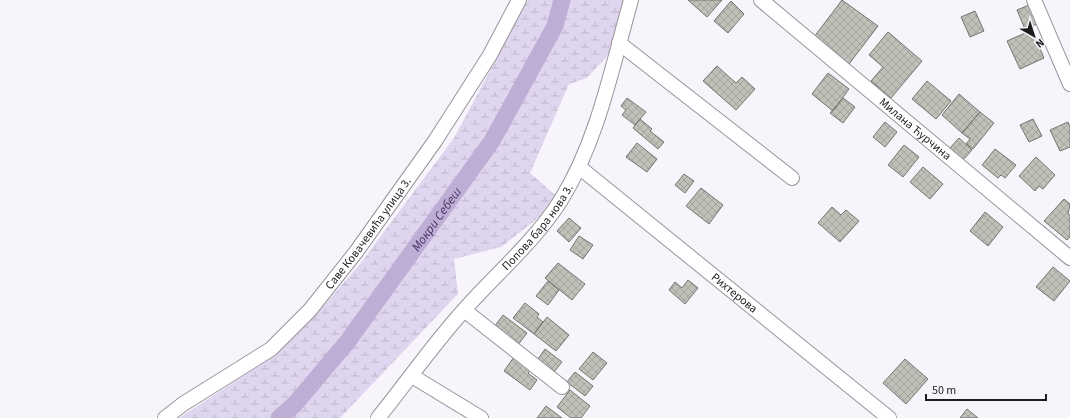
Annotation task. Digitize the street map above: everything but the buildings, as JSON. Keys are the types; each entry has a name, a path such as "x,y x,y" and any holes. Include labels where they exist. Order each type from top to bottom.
{"street":[{"name":"Саве Ковачевића улица 3.","path":"165,418 182,404 271,349 310,310 356,252 435,141 490,55 519,0"},
{"name":"Попова бара нова 3.","path":"378,418 464,310 521,251 542,227 561,200 579,167 605,97 631,0"},
{"name":"Милана Ћурчина","path":"761,0 1070,258"},
{"path":"1034,0 1070,84"},
{"path":"619,43 792,178"},
{"name":"Рихтерова","path":"579,167 889,418"},
{"path":"464,310 562,387"},
{"path":"412,376 481,418"}],"green space":[{"path":"528,0 631,0 619,43 587,78 569,84 530,173 561,200 501,247 454,259 458,294 340,418 179,418 277,354 321,309 360,264 454,138"}],"waterway":[{"name":"Мокри Себеш","path":"279,418 295,404 348,341 492,141 555,26 562,0"}]}
